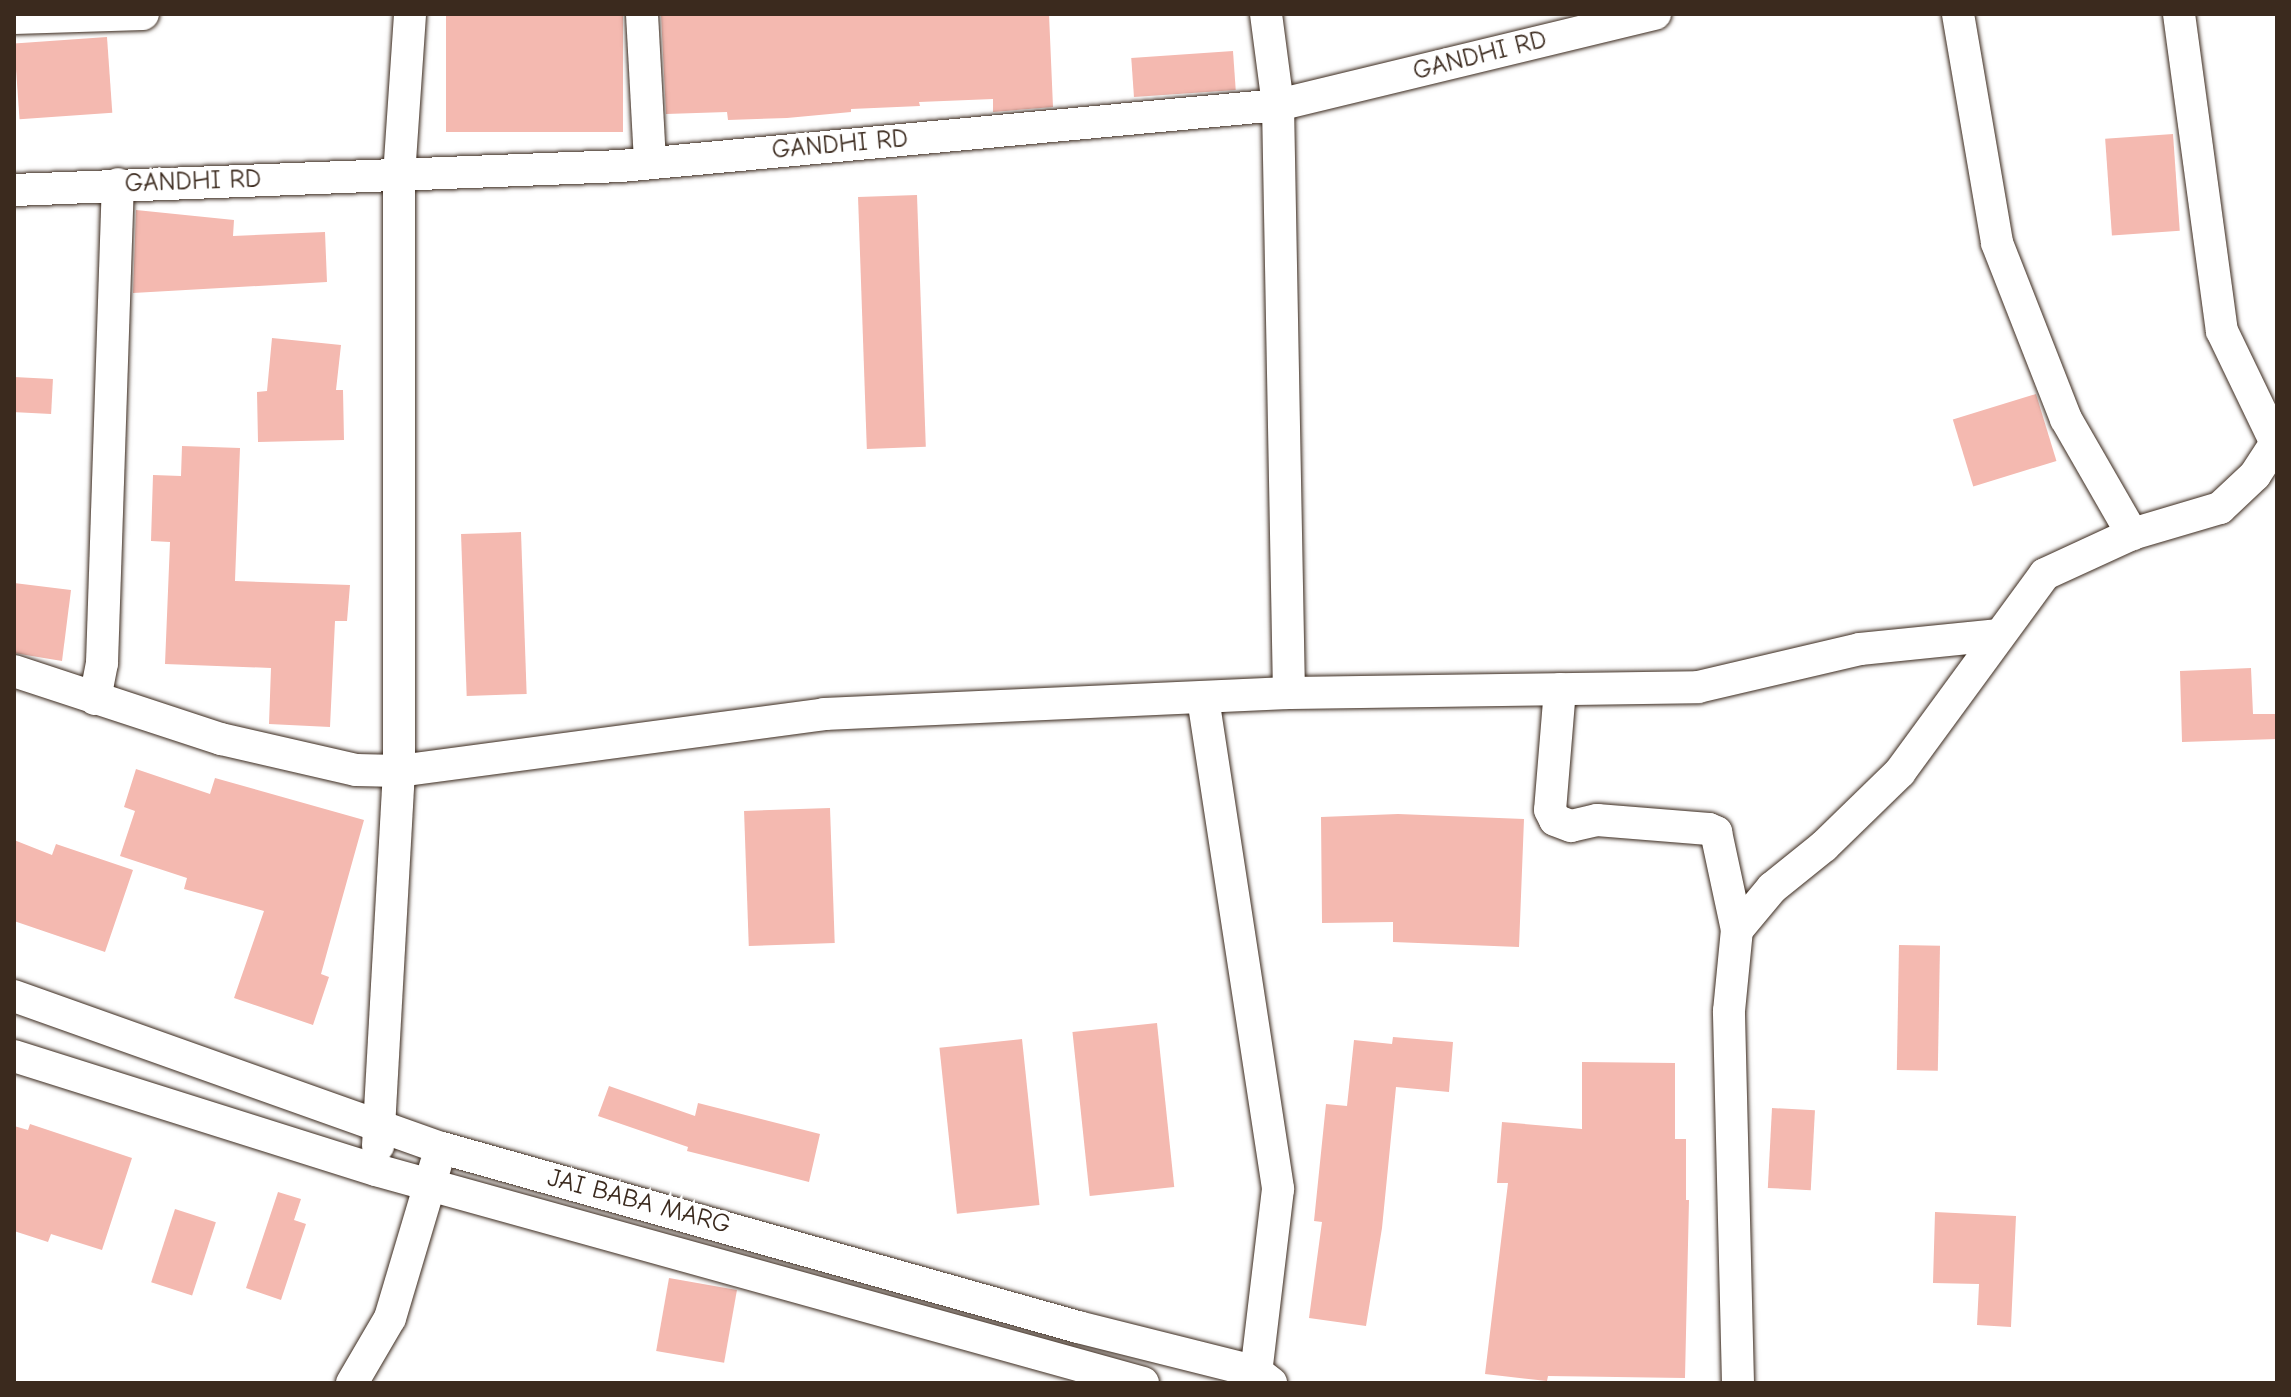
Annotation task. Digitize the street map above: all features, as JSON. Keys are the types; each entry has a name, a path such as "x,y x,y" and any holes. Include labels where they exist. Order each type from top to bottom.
{"street":[{"path":"14,18 143,14"},
{"path":"376,1170 399,771 399,176 410,14"},
{"path":"642,14 650,163"},
{"path":"1266,14 1278,105 1289,693"},
{"name":"GANDHI RD","path":"14,190 650,163 1278,105 1655,14"},
{"path":"1958,14 1997,243 2066,419 2132,534"},
{"path":"1737,930 1772,888 1824,846 1900,772 2045,574 2132,534 2220,508 2255,475 2276,443 2222,331 2179,14"},
{"path":"95,699 102,663 118,184"},
{"path":"14,671 221,739 356,770 399,771 824,714 1289,693 1698,687 1860,649 1999,635"},
{"path":"1560,689 1550,810 1555,820 1571,826 1597,820 1716,832 1737,930 1729,1011 1738,1383"},
{"path":"1203,698 1278,1189 1261,1379"},
{"name":"JAI BABA MARG","path":"14,996 442,1148 1261,1379"},
{"name":"JAI BABA MARG","path":"14,1056 376,1170 1143,1383"},
{"path":"352,1383 390,1318 442,1148"},
{"path":"1066,1361 1078,1327"}],"building":[{"path":"446,14 623,14 623,132 446,132"},
{"path":"661,14 1049,14 1053,107 993,112 993,99 919,102 920,106 851,109 851,112 787,118 728,120 727,112 666,114"},
{"path":"107,37 112,113 20,119 14,43"},
{"path":"1233,51 1236,90 1134,97 1131,58"},
{"path":"2173,134 2180,231 2112,236 2105,139"},
{"path":"917,195 926,447 867,449 858,197"},
{"path":"136,210 234,220 233,236 325,232 327,282 133,293"},
{"path":"272,338 341,345 336,390 343,390 344,440 258,442 257,392 267,391"},
{"path":"14,377 53,379 51,414 14,412"},
{"path":"2036,394 2056,461 1973,486 1953,419"},
{"path":"182,446 240,448 235,581 350,585 347,621 335,621 330,727 269,724 271,668 165,664 170,542 151,541 153,475 181,476"},
{"path":"521,532 527,694 467,696 461,534"},
{"path":"14,583 71,590 62,661 14,653"},
{"path":"2251,668 2253,714 2277,714 2277,739 2182,742 2180,671"},
{"path":"136,769 210,794 215,778 364,820 321,974 329,977 313,1025 234,998 264,911 184,889 187,878 120,856 135,811 124,807"},
{"path":"830,808 835,943 749,946 744,811"},
{"path":"1398,814 1524,819 1519,947 1393,942 1393,922 1322,923 1321,817"},
{"path":"14,840 52,855 56,844 133,870 105,952 14,921"},
{"path":"1899,945 1940,946 1938,1071 1897,1070"},
{"path":"1157,1023 1174,1187 1090,1196 1072,1032"},
{"path":"1393,1037 1453,1042 1449,1092 1396,1087 1382,1228 1366,1326 1309,1318 1322,1222 1314,1221 1326,1104 1347,1106 1354,1040 1392,1044"},
{"path":"1022,1039 1039,1205 957,1214 939,1048"},
{"path":"1582,1062 1675,1063 1675,1139 1686,1139 1686,1200 1689,1200 1685,1378 1548,1376 1547,1381 1485,1374 1508,1183 1497,1183 1502,1122 1582,1129"},
{"path":"609,1086 695,1116 698,1103 820,1134 809,1182 687,1151 688,1147 598,1116"},
{"path":"1772,1108 1815,1110 1811,1190 1768,1188"},
{"path":"30,1124 132,1158 102,1250 51,1234 48,1242 14,1231 14,1126 28,1130"},
{"path":"278,1192 301,1199 294,1220 306,1224 281,1300 246,1288"},
{"path":"175,1209 216,1222 192,1296 151,1282"},
{"path":"1935,1212 2016,1216 2011,1327 1977,1325 1979,1284 1933,1283"},
{"path":"669,1278 737,1290 724,1363 656,1351"}]}
